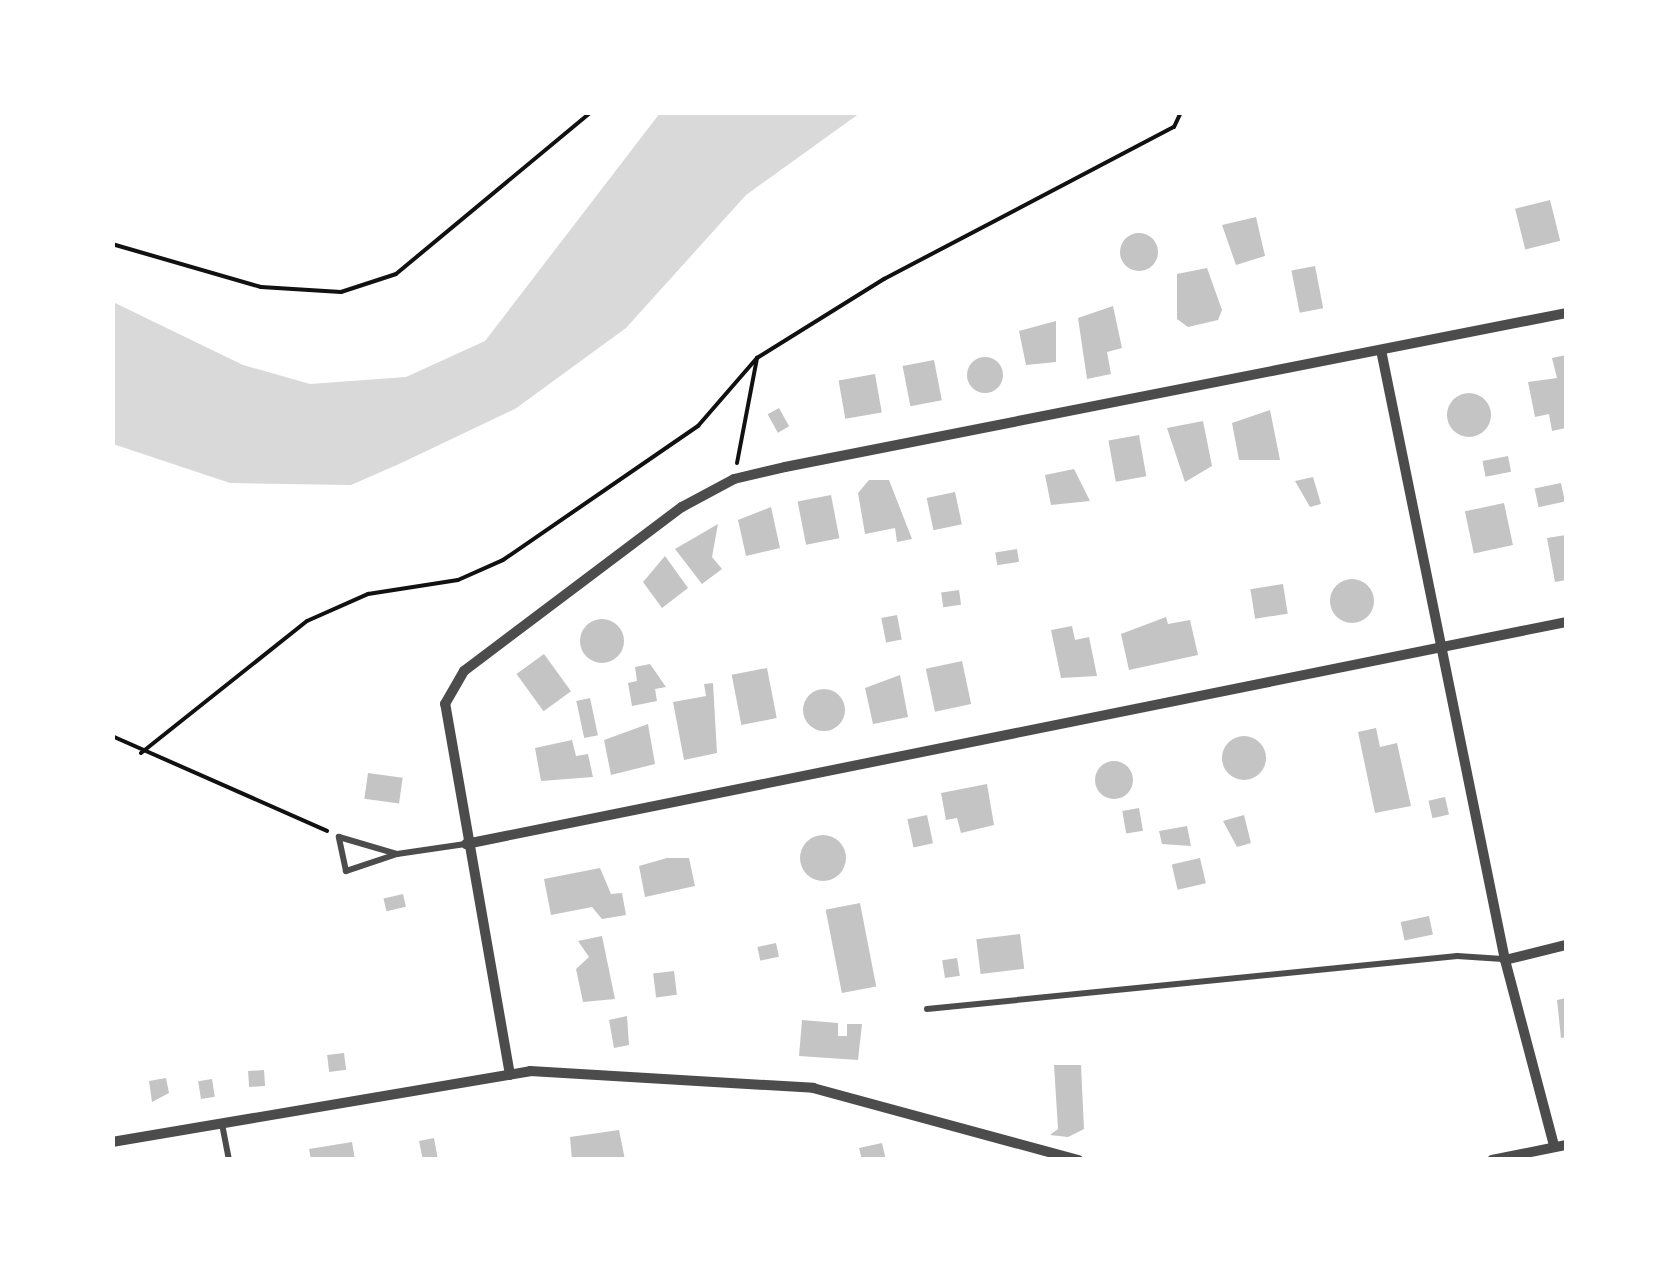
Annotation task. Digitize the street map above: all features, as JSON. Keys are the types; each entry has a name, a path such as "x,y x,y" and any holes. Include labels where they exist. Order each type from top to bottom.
{"street":[{"path":"510,1075 466,844 445,704 464,671 682,507 734,478 1566,313"},
{"path":"1381,350 1504,960 1560,1146 1492,1160"},
{"path":"466,844 1566,622"},
{"path":"1504,960 1566,946"},
{"path":"112,1142 510,1075 699,1076 813,1088 1078,1160"}],"lane":[{"path":"397,854 339,838 346,871 397,854 466,844"},
{"path":"927,1009 1456,956 1504,960"},
{"path":"222,1122 228,1160"}],"path":[{"path":"112,244 261,288 341,292 396,274 592,112"},
{"path":"141,753 307,621 368,594 458,580 503,560 698,426 757,358 884,279 1174,126 1180,112"},
{"path":"734,478 757,358"},
{"path":"112,736 141,753 339,838"}],"shaded area":[{"path":"660,113 860,113 746,195 626,328 515,409 399,464 351,485 230,483 113,444 113,302 243,365 310,384 406,377 485,341"}],"building":[{"path":"1550,200 1560,241 1525,249 1515,209"},
{"path":"1256,217 1265,256 1236,265 1222,225"},
{"path":"1139,233 1152,239 1158,252 1152,265 1139,271 1126,265 1120,252 1126,239"},
{"path":"1315,266 1323,308 1300,313 1291,271"},
{"path":"1207,268 1222,310 1218,320 1188,327 1177,319 1177,274"},
{"path":"1113,306 1122,348 1107,352 1111,374 1087,379 1078,318"},
{"path":"1056,321 1056,362 1026,365 1019,331"},
{"path":"1566,355 1566,428 1552,431 1549,414 1535,417 1528,382 1557,378 1552,358"},
{"path":"985,357 998,362 1003,375 998,388 985,393 972,388 967,375 972,362"},
{"path":"934,360 942,400 910,406 903,366"},
{"path":"875,374 882,412 845,419 839,380"},
{"path":"1469,393 1485,399 1491,415 1485,431 1469,437 1453,431 1447,415 1453,399"},
{"path":"779,408 789,426 778,433 768,414"},
{"path":"1270,410 1280,460 1239,460 1232,423"},
{"path":"1203,421 1212,466 1185,482 1167,428"},
{"path":"1139,435 1146,476 1116,482 1108,440"},
{"path":"1508,456 1511,472 1486,477 1482,461"},
{"path":"1074,469 1090,501 1051,505 1045,475"},
{"path":"1313,477 1321,504 1310,507 1295,481"},
{"path":"869,480 889,480 912,539 897,542 895,528 865,534 858,493"},
{"path":"1561,483 1565,502 1539,507 1535,489"},
{"path":"955,492 962,524 933,530 927,498"},
{"path":"831,495 839,538 806,545 798,501"},
{"path":"1504,503 1513,545 1474,553 1465,511"},
{"path":"771,507 780,548 746,556 738,520"},
{"path":"718,524 712,557 722,569 702,584 675,549"},
{"path":"1566,535 1566,580 1555,582 1547,538"},
{"path":"1017,549 1019,562 997,565 995,552"},
{"path":"665,556 688,588 662,608 643,582"},
{"path":"1352,579 1368,585 1374,601 1368,617 1352,623 1336,617 1330,601 1336,585"},
{"path":"1283,584 1288,614 1255,619 1250,589"},
{"path":"959,590 961,605 943,607 941,593"},
{"path":"897,615 902,640 886,643 881,618"},
{"path":"1166,617 1168,624 1190,620 1198,655 1129,670 1121,634"},
{"path":"602,619 618,625 624,641 618,657 602,663 586,657 580,641 586,625"},
{"path":"1072,626 1075,640 1089,637 1097,676 1061,678 1051,630"},
{"path":"544,654 571,691 544,711 516,674"},
{"path":"962,661 971,704 935,712 926,669"},
{"path":"650,664 666,687 655,689 657,701 632,706 628,683 637,681 635,667"},
{"path":"767,668 777,718 741,725 732,675"},
{"path":"900,675 908,717 873,724 865,688"},
{"path":"713,683 717,753 684,760 673,702 706,696 704,684"},
{"path":"824,689 839,695 845,710 839,725 824,731 809,725 803,710 809,695"},
{"path":"590,698 598,735 584,738 576,701"},
{"path":"648,724 655,764 611,775 604,740"},
{"path":"1376,728 1380,747 1397,743 1411,806 1375,813 1358,732"},
{"path":"1244,736 1260,742 1266,758 1260,774 1244,780 1228,774 1222,758 1228,742"},
{"path":"572,740 576,756 588,754 593,777 541,781 535,748"},
{"path":"1114,761 1128,766 1133,780 1128,794 1114,799 1100,794 1095,780 1100,766"},
{"path":"368,773 403,778 399,804 364,799"},
{"path":"987,784 994,825 961,833 957,818 946,820 941,793"},
{"path":"1445,797 1449,815 1432,818 1428,801"},
{"path":"1139,808 1143,831 1126,834 1122,811"},
{"path":"927,815 933,843 913,848 907,819"},
{"path":"1244,815 1251,843 1237,847 1223,821"},
{"path":"1187,826 1191,846 1162,844 1159,831"},
{"path":"823,835 839,842 846,858 839,874 823,881 807,874 800,858 807,842"},
{"path":"667,858 689,858 695,886 645,897 639,866"},
{"path":"1200,858 1206,883 1178,890 1172,865"},
{"path":"600,868 611,894 622,893 626,915 602,919 592,907 551,915 544,879"},
{"path":"403,894 406,907 386,911 384,898"},
{"path":"860,903 876,986 842,993 826,910"},
{"path":"1429,916 1433,935 1405,941 1401,922"},
{"path":"1020,934 1024,969 981,974 976,939"},
{"path":"602,936 615,999 583,1002 576,969 589,957 578,941"},
{"path":"776,943 779,957 760,961 757,947"},
{"path":"957,958 960,976 945,978 942,960"},
{"path":"674,971 677,995 656,997 653,974"},
{"path":"1566,998 1566,1037 1561,1038 1557,1000"},
{"path":"627,1016 629,1045 614,1048 609,1020"},
{"path":"802,1020 838,1023 838,1036 847,1036 847,1024 862,1024 858,1060 799,1056"},
{"path":"344,1053 346,1070 329,1072 327,1055"},
{"path":"1054,1065 1081,1065 1084,1129 1068,1137 1050,1135 1058,1129"},
{"path":"264,1070 265,1086 249,1087 248,1071"},
{"path":"166,1078 169,1093 152,1102 149,1081"},
{"path":"212,1079 215,1097 201,1099 198,1081"},
{"path":"619,1130 625,1160 572,1160 570,1137"},
{"path":"434,1138 438,1160 423,1160 419,1141"},
{"path":"352,1142 355,1160 311,1160 309,1149"},
{"path":"882,1143 886,1160 862,1160 859,1148"}]}
